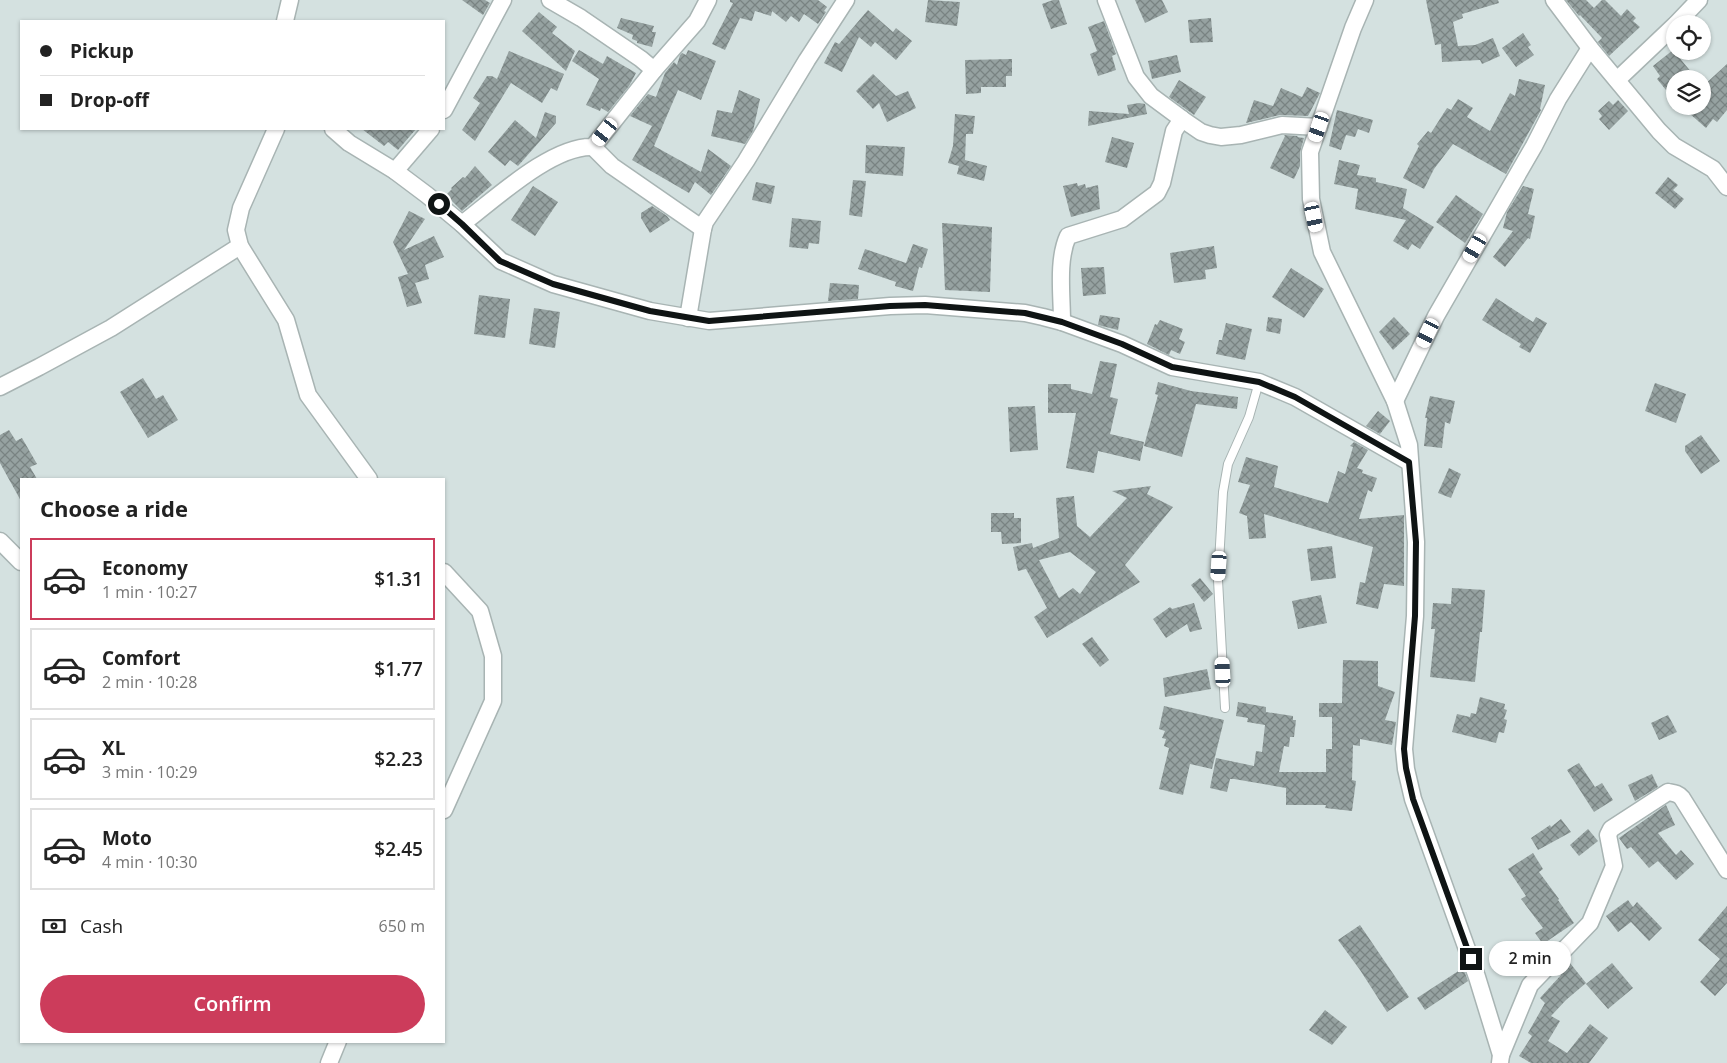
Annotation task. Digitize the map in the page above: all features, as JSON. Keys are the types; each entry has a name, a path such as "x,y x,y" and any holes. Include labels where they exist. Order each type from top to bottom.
{"street":[{"path":"285,20 290,0"},
{"path":"445,108 503,0"},
{"path":"550,0 589,23 654,70"},
{"path":"593,147 654,70 697,22 708,0"},
{"path":"688,318 705,222 746,161 846,0"},
{"path":"1106,0 1136,76 1152,96 1182,120 1202,132 1210,136 1221,137 1241,135 1282,125 1319,127"},
{"path":"1365,0 1353,28 1310,152 1311,199 1322,252 1395,401 1409,445 1416,542 1415,616 1404,749 1406,768 1413,799 1477,977 1501,1059"},
{"path":"1554,0 1590,48 1659,131 1674,146 1713,170 1727,187"},
{"path":"1685,15 1699,0"},
{"path":"1618,80 1666,34"},
{"path":"1395,401 1436,316 1534,146 1558,99 1590,48"},
{"path":"1062,322 1062,258 1068,236 1122,220 1156,193 1162,183 1174,131 1182,120"},
{"path":"276,130 241,208 236,230 240,246 286,320 308,395 367,478"},
{"path":"334,130 348,143 394,171 427,195 462,224 500,261 544,280 597,297 650,311 709,321 890,306 925,305 1025,313 1062,322 1122,344 1172,367 1259,382 1295,397 1409,462"},
{"path":"394,171 430,130"},
{"path":"462,224 530,171 572,150 593,147 612,166 703,228"},
{"path":"0,387 39,368 111,328 240,246"},
{"path":"0,541 20,561"},
{"path":"445,573 480,612 493,656 493,702 445,808"},
{"path":"1501,1059 1530,985 1590,923 1614,866 1608,835 1611,829 1668,792 1679,794 1727,870"},
{"path":"330,1063 337,1043"}],"lane":[{"path":"1225,708 1218,580 1222,492 1228,464 1249,417 1259,382"}],"building":[{"path":"462,0 485,0 490,3 483,15"},
{"path":"730,0 818,0 827,7 818,24 804,14 799,22 791,16 786,22 772,11 771,16 755,11 752,21 740,18 725,50 712,44 733,3"},
{"path":"928,0 960,2 957,26 925,22"},
{"path":"1059,0 1067,24 1051,29 1042,4"},
{"path":"1135,0 1162,0 1168,12 1145,23"},
{"path":"1426,0 1498,0 1499,3 1462,14 1463,18 1453,22 1458,46 1475,45 1493,38 1500,56 1482,64 1480,60 1442,62 1441,44 1435,45"},
{"path":"1566,0 1586,0 1594,8 1602,0 1605,0 1621,16 1627,9 1636,18 1633,21 1640,27 1609,56 1598,42 1602,38 1579,16"},
{"path":"868,10 893,32 896,28 912,41 896,60 875,42 871,47 859,37 842,72 824,63 835,42 839,44"},
{"path":"539,12 557,27 552,33 575,51 566,71 522,31"},
{"path":"621,18 654,26 652,32 656,32 652,47 637,43 637,41 632,39 633,35 617,28"},
{"path":"1211,18 1213,42 1190,43 1188,20"},
{"path":"1104,21 1116,54 1112,56 1116,70 1098,76 1090,54 1097,51 1088,27"},
{"path":"1523,33 1531,45 1528,47 1534,55 1516,67 1502,48"},
{"path":"579,50 603,64 607,56 636,73 629,86 608,112 601,108 600,111 586,105 599,79 572,61"},
{"path":"688,50 716,61 701,100 678,90 654,146 701,172 708,149 731,166 711,195 695,182 689,193 632,160 652,126 630,116 648,94 656,97 665,73 674,62 677,65 680,55 682,53 686,55"},
{"path":"509,51 564,74 557,91 551,88 542,103 511,83 475,141 462,130 480,103 473,98 487,76 497,79"},
{"path":"1177,55 1181,72 1152,79 1148,61"},
{"path":"1666,56 1666,60 1681,60 1690,70 1666,70 1666,90 1657,79 1660,76 1653,66"},
{"path":"1012,59 1012,76 1006,76 1006,87 981,87 981,93 966,94 965,60"},
{"path":"1727,64 1727,110 1717,122 1713,119 1706,128 1691,115 1711,115 1711,79"},
{"path":"873,74 896,96 908,91 916,108 887,122 879,103 873,109 856,91"},
{"path":"1519,79 1545,85 1541,110 1506,174 1453,144 1434,169 1424,189 1403,178 1419,146 1417,144 1428,131 1431,133 1447,108 1451,110 1458,99 1473,108 1467,117 1490,131 1510,93 1515,96"},
{"path":"1179,80 1206,97 1194,115 1169,97"},
{"path":"1307,87 1320,93 1308,116 1280,115 1246,123 1254,100 1273,106 1281,88 1302,97"},
{"path":"739,90 760,99 753,131 745,144 711,136 717,110 732,113"},
{"path":"1618,100 1628,111 1609,130 1599,119 1602,116 1598,111 1609,101 1613,105"},
{"path":"1145,104 1147,114 1088,126 1089,111 1129,114 1127,105"},
{"path":"1337,110 1373,120 1369,133 1358,129 1355,137 1346,135 1341,150 1329,146"},
{"path":"545,112 556,116 556,123 518,166 510,160 505,166 488,152 515,120 536,138"},
{"path":"955,114 975,116 973,134 966,134 965,160 987,166 984,181 957,174 959,166 948,163 953,146"},
{"path":"363,130 415,130 398,150 388,142 384,146"},
{"path":"1284,135 1304,138 1300,152 1300,166 1294,179 1270,168"},
{"path":"1112,137 1134,143 1127,168 1105,162"},
{"path":"866,145 905,147 903,176 865,173"},
{"path":"1339,160 1360,165 1357,175 1376,178 1376,182 1407,189 1403,208 1434,227 1420,249 1412,244 1408,250 1393,241 1406,220 1355,209 1358,189 1334,184"},
{"path":"475,166 492,185 462,211 446,195"},
{"path":"1668,177 1678,185 1673,190 1684,199 1675,209 1655,193"},
{"path":"853,180 866,181 862,217 849,215"},
{"path":"756,182 775,186 771,204 752,200"},
{"path":"1077,183 1078,186 1085,184 1086,188 1098,185 1100,209 1071,217 1063,186"},
{"path":"533,186 558,202 535,236 511,220"},
{"path":"1523,186 1534,189 1528,214 1535,216 1530,239 1528,238 1505,267 1493,257 1513,231 1503,228 1507,212"},
{"path":"1456,195 1483,214 1465,243 1436,222"},
{"path":"652,206 670,220 650,233 641,218 641,213"},
{"path":"409,211 425,219 404,250 434,236 444,257 425,265 429,279 415,283 422,303 407,307 398,277 408,274 393,242"},
{"path":"792,218 821,221 819,244 809,243 808,249 789,247"},
{"path":"942,223 992,227 990,292 945,290"},
{"path":"913,244 928,249 922,268 919,267 913,291 895,286 896,282 858,269 865,249 906,263"},
{"path":"1214,246 1217,268 1205,270 1206,279 1174,283 1170,253"},
{"path":"1104,267 1106,294 1083,296 1081,268"},
{"path":"1291,268 1324,289 1304,318 1272,297"},
{"path":"830,283 859,285 858,299 828,301"},
{"path":"479,295 510,299 505,338 474,334"},
{"path":"1496,298 1533,322 1536,317 1547,323 1530,353 1519,347 1521,344 1482,320"},
{"path":"534,308 560,312 555,348 529,344"},
{"path":"1100,315 1120,318 1118,330 1098,325"},
{"path":"1268,317 1282,319 1280,334 1266,331"},
{"path":"1394,317 1410,334 1393,350 1379,332"},
{"path":"1160,320 1183,329 1179,339 1185,342 1180,354 1171,350 1169,355 1147,344 1155,324 1157,325"},
{"path":"1226,323 1252,329 1245,360 1216,354"},
{"path":"1100,361 1117,364 1110,397 1118,399 1110,434 1144,442 1140,461 1098,451 1094,473 1066,468 1076,413 1048,413 1048,384 1071,384 1071,389 1092,394"},
{"path":"143,378 156,399 163,395 178,420 148,438 120,392"},
{"path":"1158,382 1191,391 1238,397 1237,409 1196,404 1182,457 1144,446 1158,395 1155,394"},
{"path":"1655,383 1686,394 1676,423 1645,411"},
{"path":"1430,396 1455,401 1450,424 1445,422 1442,448 1424,446 1427,418 1425,418"},
{"path":"1035,406 1038,450 1010,452 1008,407"},
{"path":"1378,411 1390,421 1380,434 1366,426"},
{"path":"9,430 16,441 22,438 37,464 30,467 36,478 20,478 20,499 0,463 0,435"},
{"path":"1701,435 1720,461 1701,474 1685,451 1685,446"},
{"path":"1354,442 1368,450 1357,468 1363,470 1362,473 1377,478 1372,492 1368,490 1359,519 1404,515 1404,586 1384,584 1378,609 1356,604 1360,582 1365,583 1373,547 1264,514 1266,538 1249,539 1247,516 1239,513 1250,485 1238,482 1246,457 1278,466 1274,487 1328,503 1338,471 1345,474 1353,447 1350,446"},
{"path":"1449,468 1461,474 1451,498 1438,493"},
{"path":"1151,486 1147,494 1173,507 1125,565 1140,582 1047,638 1034,617 1047,608 1026,569 1018,571 1013,547 1032,543 1033,548 1059,538 1056,498 1074,496 1077,526 1090,537 1127,498 1112,491","holes":["1070,552 1096,572 1080,594 1073,588 1059,598 1039,560"]},
{"path":"991,513 1014,513 1014,518 1021,518 1021,543 1002,544 1001,532 991,532"},
{"path":"1332,546 1336,578 1311,581 1307,549"},
{"path":"1200,578 1213,594 1204,602 1191,585"},
{"path":"1452,588 1485,590 1482,632 1480,632 1475,682 1430,677 1435,629 1431,629 1433,603 1451,604"},
{"path":"1321,595 1327,623 1298,629 1292,601"},
{"path":"1194,603 1202,629 1190,632 1187,624 1166,638 1153,619 1170,607 1172,609"},
{"path":"1092,637 1109,660 1100,667 1082,644"},
{"path":"1343,660 1378,661 1378,686 1395,692 1385,720 1396,722 1392,745 1360,739 1360,746 1353,745 1352,780 1356,781 1352,811 1325,808 1326,805 1286,805 1286,788 1234,779 1230,779 1227,792 1210,788 1216,758 1254,766 1256,751 1262,752 1265,725 1247,722 1248,718 1236,716 1238,702 1266,707 1266,712 1293,716 1293,720 1296,720 1294,737 1290,737 1289,747 1284,746 1279,772 1326,772 1326,749 1332,749 1332,717 1319,717 1319,703 1342,703"},
{"path":"1207,669 1211,689 1165,697 1163,678"},
{"path":"1480,697 1505,704 1504,709 1507,710 1504,719 1507,720 1504,733 1499,732 1496,743 1452,732 1457,714 1470,717 1471,713 1476,714"},
{"path":"1164,706 1224,720 1212,769 1190,764 1183,795 1159,789 1169,748 1164,746 1166,739 1162,738 1165,731 1159,729"},
{"path":"1668,715 1677,732 1659,740 1651,723"},
{"path":"1579,763 1595,787 1602,783 1613,800 1594,812 1567,770"},
{"path":"1652,774 1658,787 1635,801 1628,785"},
{"path":"1666,805 1675,825 1658,833 1676,855 1681,850 1694,864 1676,880 1658,861 1649,868 1631,847 1627,849 1619,838"},
{"path":"1561,819 1571,832 1538,850 1531,838"},
{"path":"1588,829 1598,841 1579,856 1570,845"},
{"path":"1533,853 1543,869 1539,872 1574,923 1543,944 1535,933 1543,928 1521,899 1526,896 1508,869"},
{"path":"1628,900 1633,907 1637,902 1662,928 1649,941 1631,922 1618,932 1606,916"},
{"path":"1727,906 1727,983 1715,996 1700,982 1720,959 1698,940"},
{"path":"1360,925 1409,997 1387,1012 1338,940"},
{"path":"1570,963 1586,983 1551,1016 1560,1021 1548,1041 1567,1053 1590,1024 1608,1038 1589,1063 1531,1063 1519,1056 1532,1036 1528,1033 1545,1003 1540,998 1561,975 1558,972"},
{"path":"1612,963 1633,988 1608,1009 1586,984"},
{"path":"1463,968 1468,981 1425,1010 1417,998"},
{"path":"1325,1010 1347,1027 1332,1045 1309,1030"}],"route":[{"path":"439,204 500,261 553,284 597,297 650,311 709,321 890,306 925,305 1025,313 1062,322 1122,344 1172,367 1259,382 1295,397 1409,462 1416,542 1415,616 1404,749 1406,768 1413,799 1471,959"}]}
